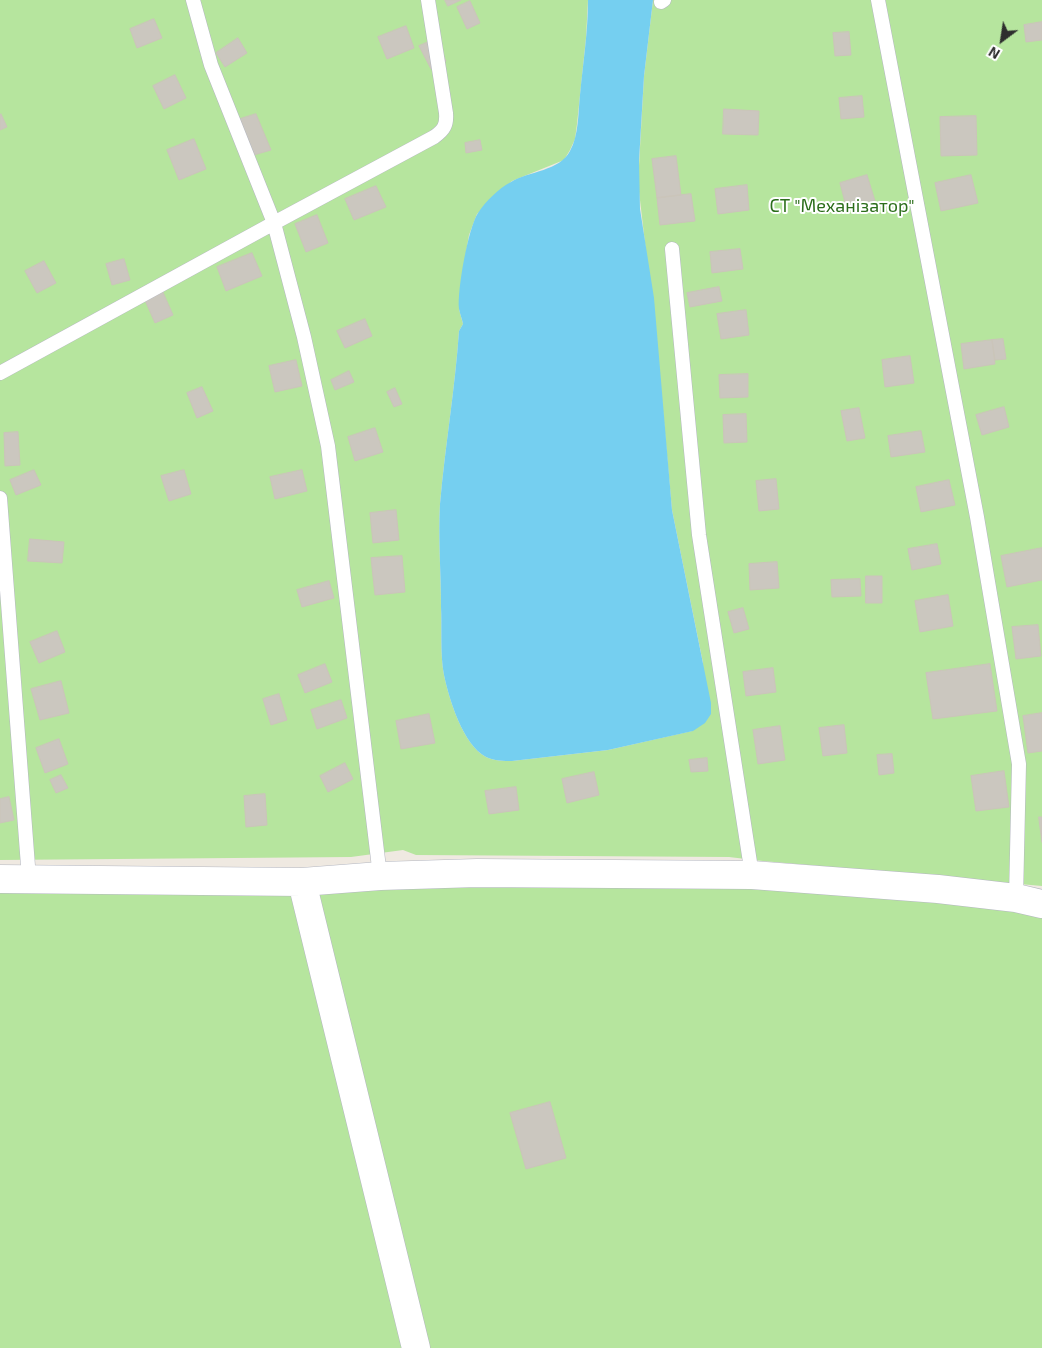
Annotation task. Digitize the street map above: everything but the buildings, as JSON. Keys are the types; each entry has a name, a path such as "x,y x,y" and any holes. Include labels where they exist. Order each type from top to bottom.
{"street":[{"path":"0,879 302,882 380,876 477,873 752,875 938,889 1029,901"},
{"path":"302,882 416,1348"}],"lane":[{"path":"193,0 211,65 274,223 304,337 328,446 380,876"},
{"path":"0,373 442,131 447,121 428,0"},
{"path":"878,0 977,516 1020,764 1029,901"},
{"path":"672,249 699,535 752,875"},
{"path":"0,498 29,879"}],"green space":[{"name":"СТ \"Механізатор\"","path":"0,0 588,0 586,38 575,139 564,160 512,181 477,214 469,235 459,309 463,324 459,331 440,504 439,543 443,667 453,708 470,742 486,757 512,761 608,750 692,731 703,663 672,510 657,346 638,183 644,76 653,0 1042,0 1042,886 729,857 416,855 403,850 351,857 0,860"},
{"path":"477,873 1042,904 1042,1348 0,1348 0,879"}],"water":[{"path":"588,0 653,0 644,76 639,161 640,209 654,298 672,510 711,703 711,714 705,723 693,731 608,750 512,761 499,760 486,757 478,751 464,732 449,696 442,659 439,543 440,504 459,331 463,324 459,309 460,289 464,260 471,232 474,221 481,209 497,192 511,182 559,163 565,158 573,145 578,124"}]}
